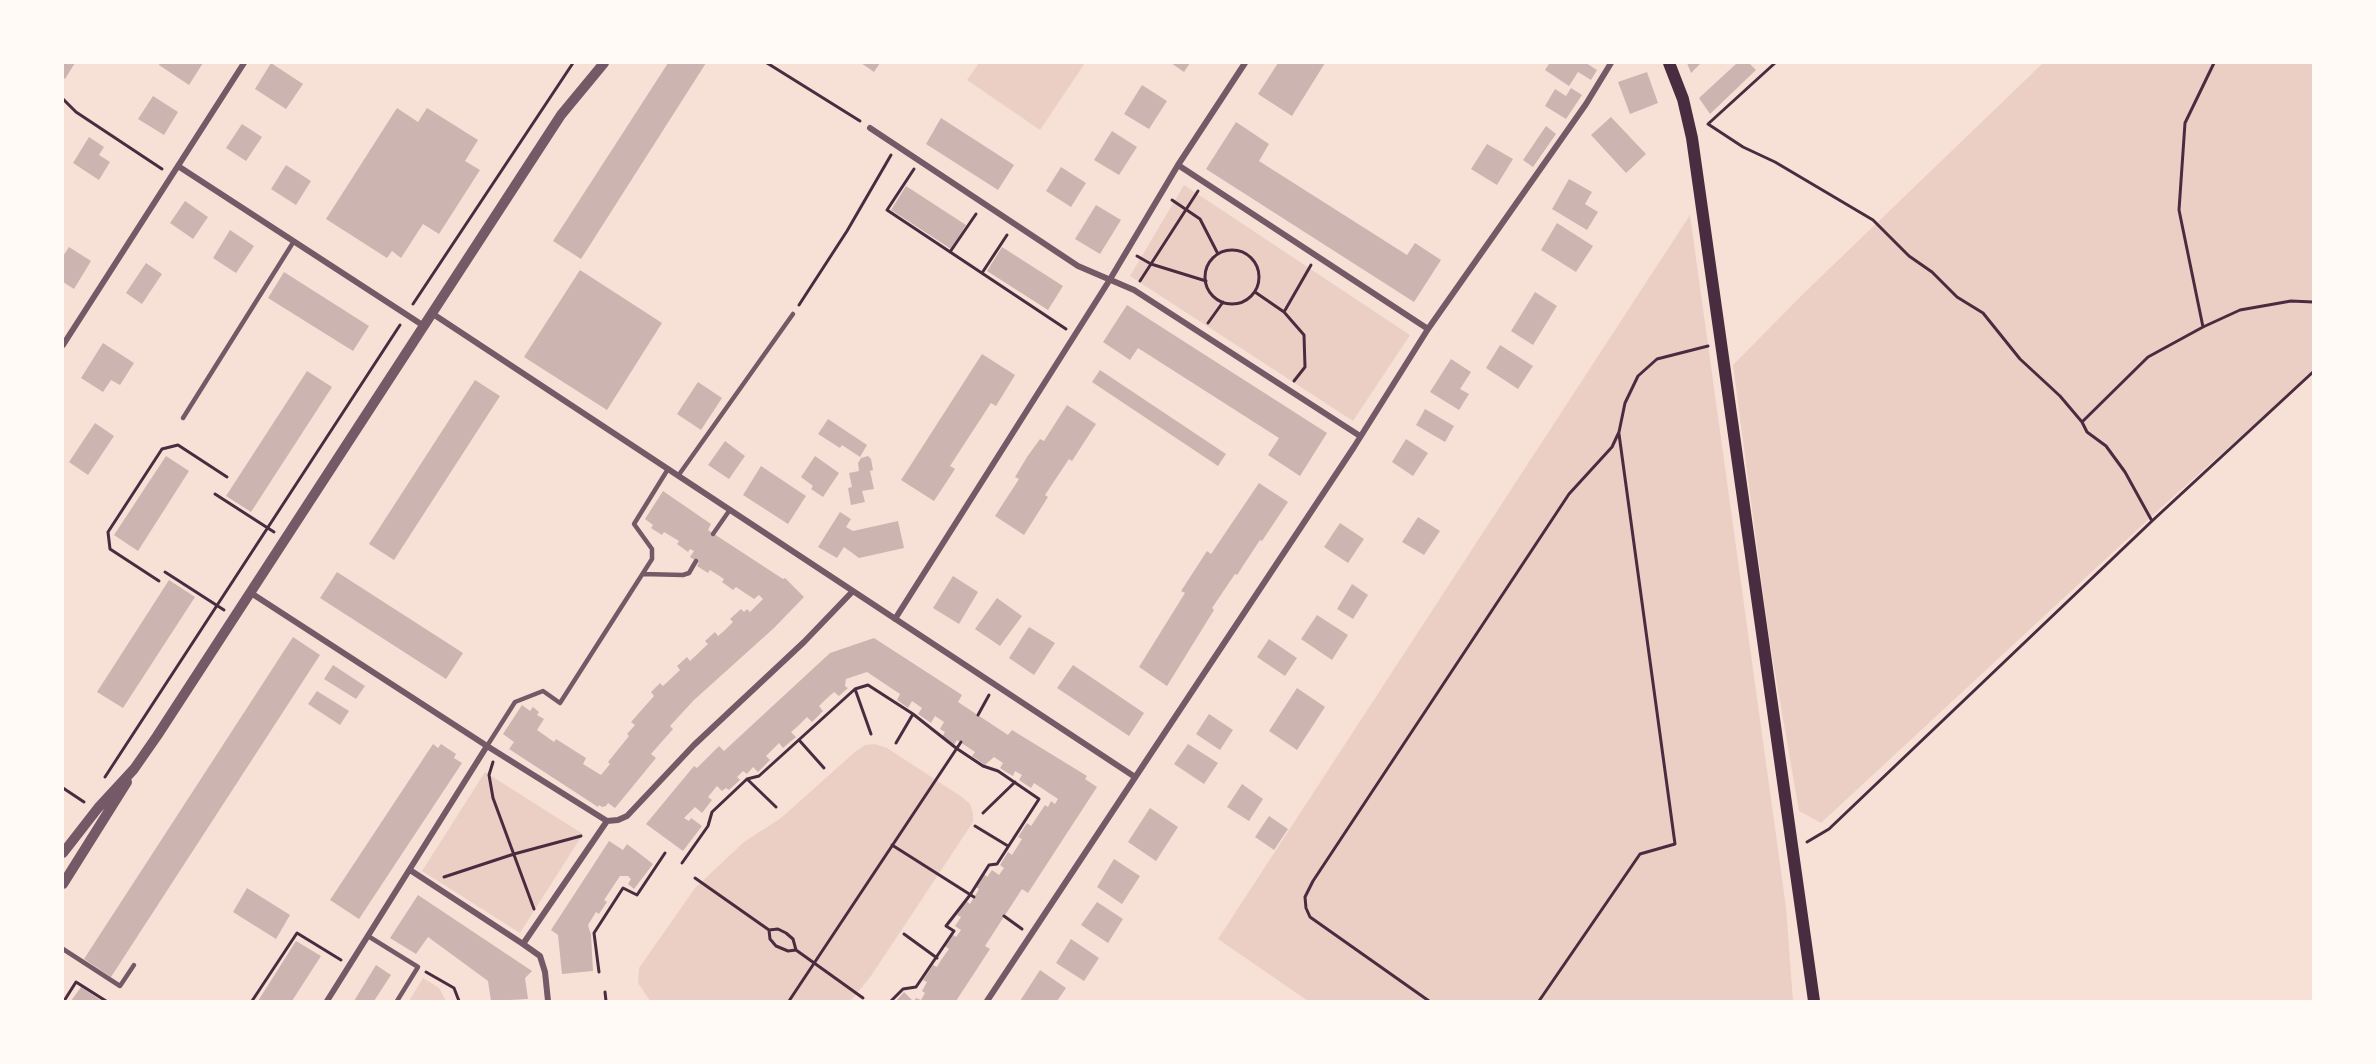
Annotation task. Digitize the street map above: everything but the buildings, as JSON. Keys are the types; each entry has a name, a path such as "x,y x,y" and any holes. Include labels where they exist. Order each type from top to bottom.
{"main road":[{"path":"1669,63 1683,99 1692,138 1814,1001"}],"street":[{"path":"63,345 244,63"},
{"path":"63,884 108,815 134,769 286,540 561,115 603,63"},
{"path":"895,619 1109,281 1178,165 1245,63"},
{"path":"987,1001 1360,436 1428,329 1586,104 1611,63"},
{"path":"870,128 1078,266 1134,290 1360,436"},
{"path":"1178,165 1428,329"},
{"path":"178,166 425,327"},
{"path":"433,314 1135,777"},
{"path":"251,593 487,746 608,821 627,816 694,745 804,642 852,592"},
{"path":"327,1001 487,746"},
{"path":"63,853 98,808 134,769"},
{"path":"523,944 608,821"},
{"path":"410,870 540,956 545,972 548,1001"}],"lane":[{"path":"183,418 294,241"},
{"path":"678,476 793,315"},
{"path":"487,746 515,702 543,691 560,703 652,559 652,549 634,524 668,469"},
{"path":"713,534 729,511"},
{"path":"642,574 683,575 689,573 696,561"},
{"path":"368,936 418,967 397,1001"},
{"path":"63,950 120,986 134,965"}],"path":[{"path":"99,785 573,63"},
{"path":"767,63 870,128"},
{"path":"1692,138 1775,63"},
{"path":"2203,327 2178,210 2185,123 2214,63"},
{"path":"63,99 76,112 172,176"},
{"path":"1708,124 1743,147 1775,162 1874,220 1910,256 1932,272 1957,297 1983,313 2020,360 2060,396 2082,422 2087,432 2106,446 2125,472 2152,521"},
{"path":"793,315 847,231 880,170 897,146"},
{"path":"920,161 887,210 1075,335"},
{"path":"1134,290 1203,182"},
{"path":"1161,194 1200,219 1218,254"},
{"path":"950,252 984,203"},
{"path":"982,273 1015,224"},
{"path":"1127,250 1152,264 1206,281"},
{"path":"1229,250 1238,251 1252,259 1259,274 1255,292 1241,303 1223,302 1209,290 1206,281 1208,265 1218,254 1229,250"},
{"path":"1284,312 1317,256"},
{"path":"1255,292 1284,312 1304,335 1305,367 1289,389"},
{"path":"2082,422 2148,357 2203,327 2240,310 2291,301 2313,302"},
{"path":"1200,333 1223,302"},
{"path":"1429,1001 1310,917 1305,897 1569,494 1612,447 1619,432 1625,403 1638,376 1657,359 1722,344"},
{"path":"1793,847 1810,841 1829,829 2152,521 2313,372"},
{"path":"1539,1001 1640,854 1675,844 1619,432"},
{"path":"159,580 110,549 108,532 162,449 178,445 227,477"},
{"path":"215,494 286,540"},
{"path":"165,572 235,617"},
{"path":"682,863 708,826 712,812 747,779 759,776 855,689 868,685 913,714 956,748 984,766 998,771 1039,799 997,864 989,865 972,896 946,926 954,931 916,987 903,989 891,1001"},
{"path":"978,715 994,685"},
{"path":"855,689 871,734"},
{"path":"896,742 913,714"},
{"path":"799,740 824,768"},
{"path":"789,1001 961,742"},
{"path":"495,751 489,775 493,798 529,901 540,920"},
{"path":"747,779 776,807"},
{"path":"983,813 1015,782"},
{"path":"63,788 86,804"},
{"path":"975,826 1008,846"},
{"path":"429,882 514,854 600,831"},
{"path":"892,845 972,896"},
{"path":"599,972 594,933 623,888 637,895 666,853"},
{"path":"695,878 769,930 778,929 786,933 793,939 796,950"},
{"path":"1004,916 1030,935"},
{"path":"769,930 770,939 776,946 788,951 796,950 863,998"},
{"path":"252,1001 297,933 350,965"},
{"path":"904,934 937,958"},
{"path":"418,967 454,988 459,1001"},
{"path":"64,1001 76,982 106,1001"},
{"path":"605,992 606,1001"}],"shaded area":[{"path":"979,63 1085,63 1040,130 967,80"},
{"path":"2043,63 2313,63 2313,372 2164,505 1821,823 1799,811 1769,638 1733,365 1802,295"},
{"path":"1184,185 1410,335 1353,421 1130,276"},
{"path":"1690,215 1786,907 1793,1001 1308,1001 1218,939"},
{"path":"875,744 887,748 962,797 970,804 973,822 871,976 854,997 850,1001 650,1001 638,983 639,968 695,888 744,842 781,818 856,751 865,745"},
{"path":"485,772 583,834 520,933 422,871"},
{"path":"423,978 439,988 446,1001 409,1001"}]}
